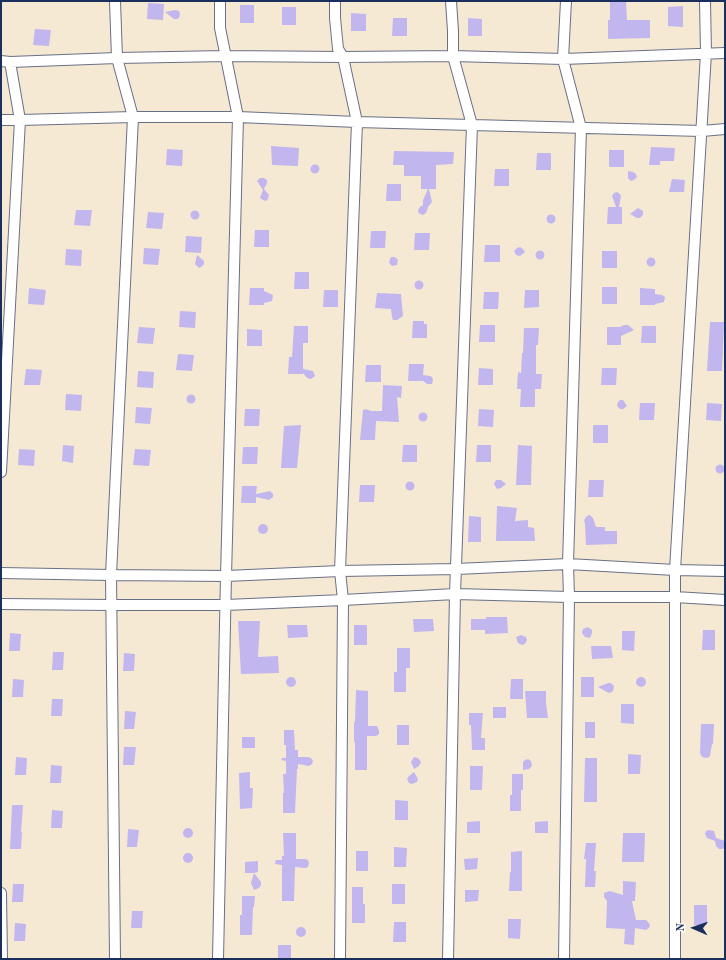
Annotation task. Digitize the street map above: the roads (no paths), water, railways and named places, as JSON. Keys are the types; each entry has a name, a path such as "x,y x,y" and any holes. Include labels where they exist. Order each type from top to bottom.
{"street":[{"path":"115,1 117,58 133,117 112,575 115,959"},
{"path":"218,959 238,117 220,28 220,1"},
{"path":"335,1 338,49 343,58 357,122 340,571 343,600 340,959"},
{"path":"448,959 455,594 472,125 453,56 451,1"},
{"path":"564,959 569,597 568,564 581,128 562,58 566,1"},
{"path":"675,959 675,570 702,131 706,53 706,1"},
{"path":"1,472 20,120 5,61 225,56 343,58 453,56 562,58 725,53"},
{"path":"1,120 133,117 238,117 581,128 702,131 725,130"},
{"path":"1,573 226,576 568,564 725,572"},
{"path":"1,604 226,605 455,594 569,597 675,597 725,600"},
{"path":"1,893 2,959"}]}
